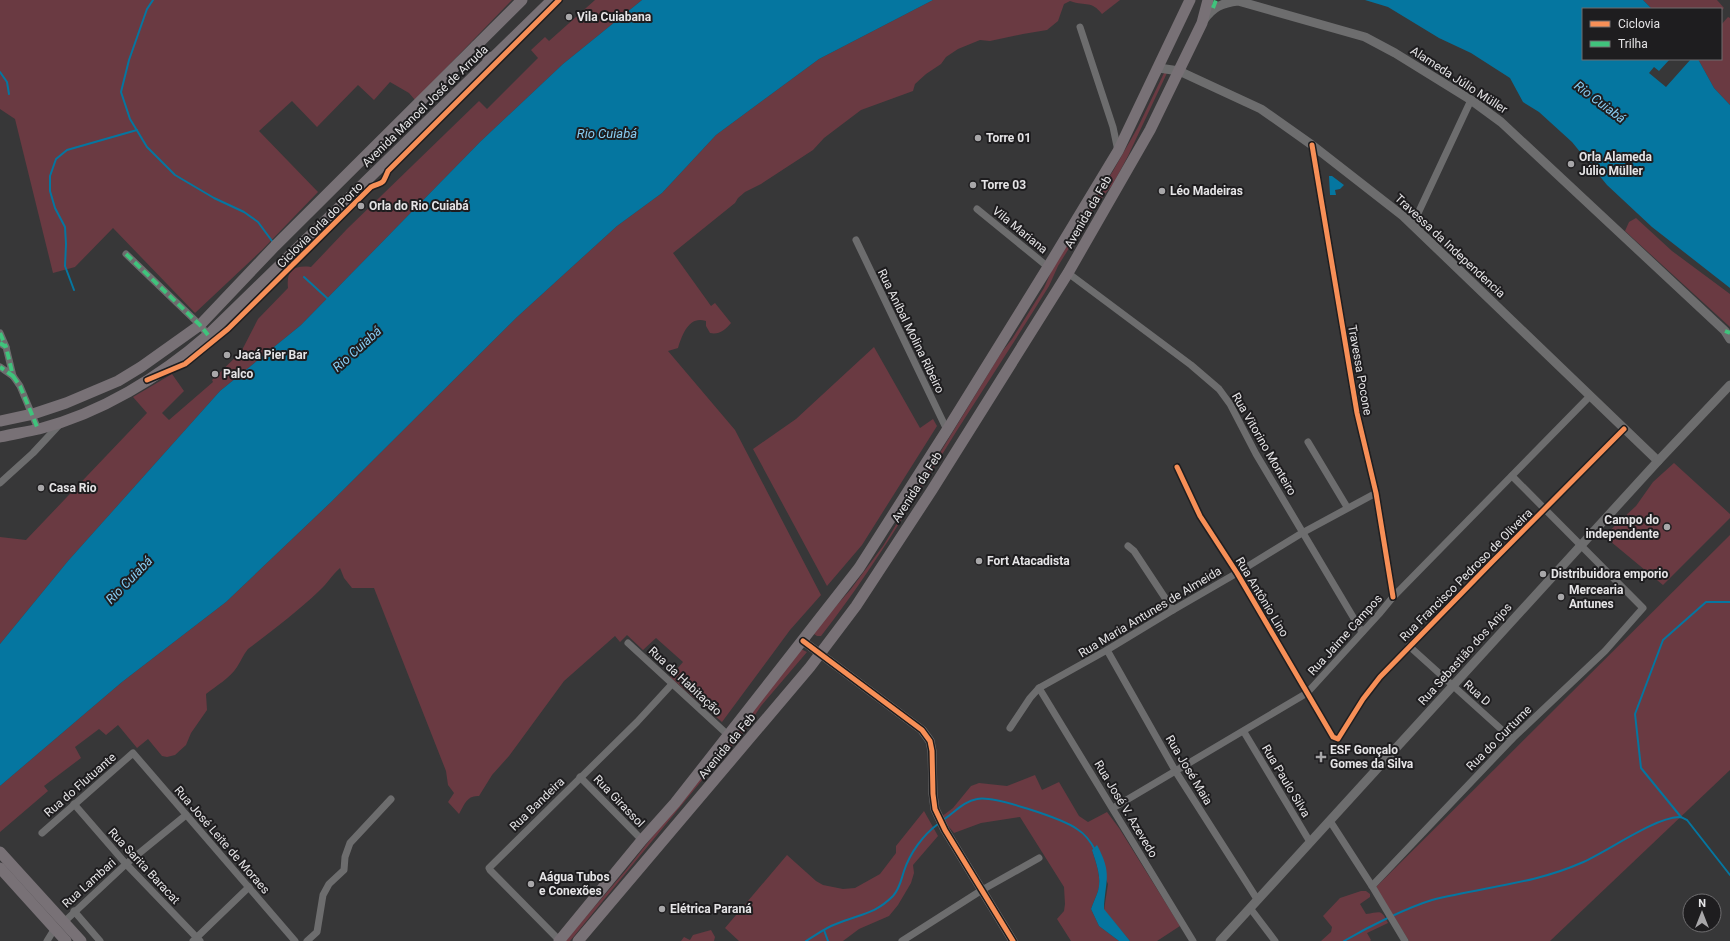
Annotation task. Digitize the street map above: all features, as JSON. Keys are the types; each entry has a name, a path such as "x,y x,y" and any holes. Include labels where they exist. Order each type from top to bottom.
{"main road":[{"name":"Avenida Manoel José de Arruda","path":"0,421 33,414 85,396 118,381 141,367 200,324 275,246 522,0"},
{"name":"Avenida Manoel José de Arruda","path":"0,437 62,422 126,393 188,352 208,335 552,0"},
{"name":"Avenida da Feb","path":"559,941 642,840 675,803 803,641 801,632 803,628 856,562 875,543 1048,267 1118,150 1159,68 1190,0"},
{"name":"Avenida da Feb","path":"578,941 820,655 856,606 932,490 1068,273 1150,130 1202,23 1208,0"},
{"name":"Alameda Júlio Müller","path":"1202,23 1214,8 1221,4 1238,2 1365,37 1396,53 1471,100 1501,122 1725,331 1730,340"},
{"path":"476,46 491,60"},
{"name":"Travessa da Independencia","path":"1159,68 1179,70 1261,109 1312,144 1413,224 1658,461"},
{"name":"Rua Sebastião dos Anjos","path":"1220,941 1658,461 1726,393 1730,385"},
{"path":"803,641 922,730 930,741 932,751 933,794 937,816 1013,941"},
{"path":"0,852 59,925 66,941"},
{"path":"0,868 59,925 81,941"}],"street":[{"path":"1080,27 1113,127 1118,150"},
{"path":"1413,224 1471,100"},
{"path":"1113,127 1129,128"},
{"name":"Travessa Pocone","path":"1312,144 1357,413 1376,493 1393,597"},
{"name":"Vila Mariana","path":"977,209 1048,267"},
{"name":"Rua Aníbal Molina Ribeiro","path":"856,240 947,430"},
{"path":"126,254 200,324 208,335"},
{"name":"Rua Vitorino Monteiro","path":"1068,273 1191,365 1219,389 1230,404 1256,454 1362,632"},
{"path":"0,333 13,376 20,386 38,429"},
{"path":"0,367 13,376"},
{"name":"Rua Jaime Campos","path":"1113,808 1244,732 1307,693 1393,597 1590,396"},
{"path":"0,483 33,454 62,422"},
{"name":"Rua Francisco Pedroso de Oliveira","path":"1333,737 1336,739 1340,738 1363,699 1380,677 1624,429"},
{"path":"1308,442 1347,507"},
{"name":"Rua Antônio Lino","path":"1177,467 1200,516 1237,573 1333,737"},
{"path":"1512,476 1581,545"},
{"name":"Rua Maria Antunes de Almeida","path":"1010,728 1030,698 1040,688 1107,650 1302,533 1347,507 1376,493"},
{"name":"Rua do Curtume","path":"1372,886 1512,739 1605,651 1643,608 1581,545"},
{"path":"1128,546 1134,551 1173,610"},
{"name":"Rua da Habitação","path":"628,643 728,735"},
{"name":"Rua D","path":"1410,646 1512,739"},
{"name":"Rua José Maia","path":"1107,650 1176,772 1257,899"},
{"name":"Rua Bandeira","path":"559,941 489,868 637,722 672,684"},
{"name":"Rua José V. Azevedo","path":"1040,688 1193,941"},
{"name":"Rua Paulo Silva","path":"1244,732 1310,842"},
{"name":"Rua do Flutuante","path":"42,833 133,753"},
{"name":"Rua José Leite de Moraes","path":"133,753 295,941"},
{"name":"Rua Girassol","path":"580,777 642,840"},
{"path":"307,941 317,932 323,895 329,884 344,870 345,857 350,843 390,799"},
{"name":"Rua Sarita Baracat","path":"74,804 126,864 197,940"},
{"name":"Rua Lambari","path":"46,941 59,925 126,864 186,815"},
{"path":"1330,821 1405,941"},
{"path":"902,941 914,938 982,890 1039,858"},
{"path":"197,940 249,888"},
{"path":"1250,908 1275,941"},
{"path":"74,911 100,941"}],"shaded area":[{"path":"0,0 512,0 415,100 409,93 390,82 374,100 358,85 317,127 292,101 259,131 318,192 262,250 195,313 113,228 75,267 53,273 15,119 0,109"},
{"path":"595,0 642,0 563,64 480,142 301,325 220,391 68,561 0,644 0,537 26,540 147,413 133,397 172,374 184,391 162,413 169,420 213,382 212,380 241,352 258,319 288,288 288,277 292,270 300,267 311,267 347,229 479,101 487,109 538,58 531,50 545,37 549,41"},
{"path":"933,0 1120,0 1102,14 1092,5 1070,1 1064,4 1058,21 1047,30 990,41 980,40 958,49 946,57 941,64 926,74 915,84 913,91 861,110 824,138 813,150 761,184 745,192 735,203 673,253 711,306 715,303 731,323 722,331 710,333 706,326 706,321 695,321 687,327 678,348 668,351 735,430 821,595 790,630 722,722 670,677 683,662 656,638 643,650 627,635 620,642 615,636 564,681 509,756 492,775 479,796 469,799 464,804 459,814 448,802 454,793 448,785 446,771 374,588 352,588 344,578 340,568 322,588 285,621 248,649 231,675 206,694 207,710 191,733 186,745 175,755 167,757 162,756 148,739 137,748 118,725 106,735 99,729 75,747 81,758 44,786 48,791 0,832 0,786 122,682 226,602 330,503 516,318 617,226 662,193 716,135 819,59"},
{"path":"1643,0 1717,0 1724,8 1722,10 1722,8 1651,8"},
{"path":"1728,17 1730,18 1730,105 1714,88 1699,60 1722,60 1722,24"},
{"path":"1164,73 1167,73 1128,156 1113,184 1094,208 1058,266 1049,286 1038,304 875,561 821,636 817,636 814,634 815,630 851,589 883,546 1001,353 1012,339 1044,288 1055,263 1113,171 1138,127"},
{"path":"1636,218 1672,251 1730,294 1730,327 1625,231 1629,222"},
{"path":"874,347 920,428 933,419 937,426 862,545 827,586 753,449 796,419"},
{"name":"Campo do independente","path":"1674,463 1730,514 1730,518 1663,585 1604,536 1636,506 1653,482"},
{"path":"1730,535 1730,770 1550,941 1409,941 1376,887"},
{"path":"801,649 807,652 761,706 741,736 712,768 570,941 565,941 626,870"},
{"path":"1035,775 1042,790 1059,782 1079,816 1088,822 1107,812 1119,828 1180,926 1157,941 1130,941 1104,910 1108,884 1092,850 1098,870 1099,886 1091,909 1099,926 1119,941 1071,941 1057,919 1064,911 1064,887 1020,817 981,823 954,833 941,817 953,808 971,786 979,783 1007,786"},
{"path":"924,811 938,836 913,865 914,873 911,883 898,905 889,916 859,929 843,941 739,941 725,928 787,855 816,881 823,885 843,889 855,888 880,874 896,853 896,846"},
{"path":"1361,891 1366,891 1370,894 1370,897 1360,904 1366,914 1380,912 1384,915 1388,923 1367,933 1371,940 1370,941 1321,941 1331,932 1332,927 1323,916 1340,898"},
{"path":"711,930 715,937 714,941 681,941 684,937 690,940 693,935"}],"water":[{"name":"Rio Cuiabá","path":"642,0 933,0 819,59 716,135 662,193 617,226 516,318 330,503 226,602 122,682 0,786 0,644 68,561 220,391 301,325 480,142 563,64"},
{"path":"1365,0 1643,0 1651,8 1582,8 1582,60 1699,60 1714,88 1730,105 1730,288 1652,227 1607,185 1572,142 1539,112 1523,102 1510,78 1471,53 1439,38 1388,7"},
{"path":"1329,176 1332,176 1344,185 1340,189 1335,190 1336,195 1330,195"},
{"path":"1097,845 1107,871 1104,909 1130,941 1119,941 1099,926 1091,909 1099,886 1098,870 1092,850"}],"pier":[{"path":"1669,60 1690,60 1666,87 1649,73 1654,67 1659,71"}],"waterway":[{"path":"153,0 147,9 129,60 121,92 130,119 147,147 175,175 214,198 244,212 258,222 272,241"},
{"path":"0,72 7,82 9,94"},
{"path":"74,290 65,266 65,227 55,208 50,191 50,176 56,159 67,150 137,130"},
{"path":"304,277 328,299"},
{"path":"1681,817 1641,768 1635,714 1663,640 1706,602 1730,602"},
{"path":"943,820 972,800 985,799 997,801 1028,809 1069,825 1080,831 1090,841 1095,850"},
{"path":"1344,941 1387,918 1432,900 1526,881 1563,870 1592,858 1656,823 1679,817 1687,820 1730,875"},
{"path":"806,941 828,928 873,911 893,896 900,884 913,851 927,833 938,824"},
{"path":"824,930 828,941"}],"marked path":[{"path":"1213,8 1216,0"},
{"path":"126,254 200,325 208,335"},
{"path":"1725,331 1730,333"},
{"path":"0,333 6,347"},
{"path":"0,343 6,347 13,376 0,367"},
{"path":"13,376 20,386 38,429"}],"cycle path":[{"name":"Ciclovia Orla do Porto","path":"147,380 185,364 228,329 371,187 382,182 388,171 559,0"},
{"path":"1312,145 1357,413 1376,493 1393,597"},
{"path":"1177,467 1200,516 1237,573 1333,737 1338,739 1363,699 1380,677 1624,429"},
{"path":"803,641 922,730 930,741 932,751 933,794 935,809 945,830 1013,941"}],"place":[{"name":"Vila Cuiabana","path":"569,17"},
{"name":"Torre 01","path":"978,138"},
{"name":"Orla Alameda Júlio Müller","path":"1571,164"},
{"name":"Torre 03","path":"973,185"},
{"name":"Léo Madeiras","path":"1162,191"},
{"name":"Orla do Rio Cuiabá","path":"361,206"},
{"name":"Jacá Pier Bar","path":"227,355"},
{"name":"Palco","path":"215,374"},
{"name":"Casa Rio","path":"41,488"},
{"name":"Campo do independente","path":"1667,527"},
{"name":"Fort Atacadista","path":"979,561"},
{"name":"Distribuidora emporio","path":"1543,574"},
{"name":"Mercearia Antunes","path":"1561,597"},
{"name":"ESF Gonçalo Gomes da Silva","path":"1321,757"},
{"name":"Aágua Tubos e Conexões","path":"531,884"},
{"name":"Elétrica Paraná","path":"662,909"}]}
